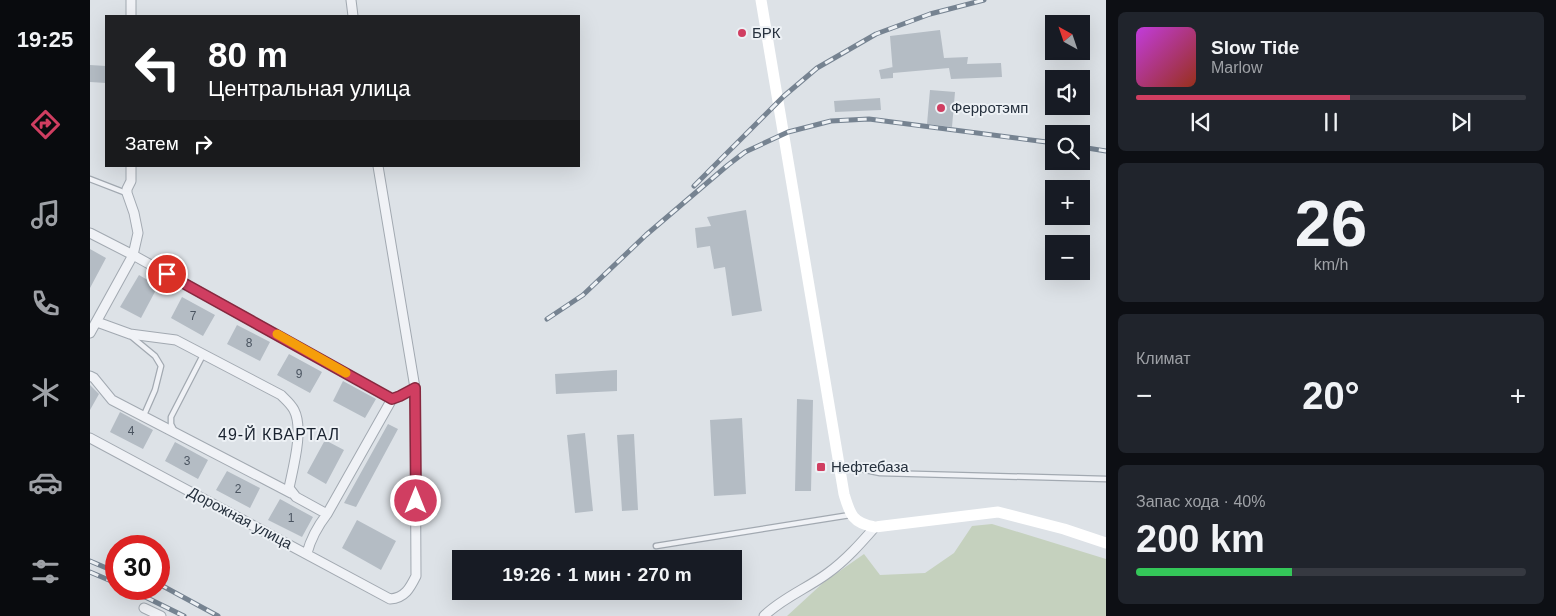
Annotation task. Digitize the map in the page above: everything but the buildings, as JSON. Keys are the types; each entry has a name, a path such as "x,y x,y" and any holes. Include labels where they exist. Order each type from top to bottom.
{"street":[{"path":"131,0 131,15"},
{"path":"351,0 353,15"},
{"path":"761,0 844,494 850,514 862,524 875,527 998,512 1064,529 1106,543"},
{"path":"90,333 133,255 138,233 137,223 127,194 127,189 131,182 131,167"},
{"path":"306,553 314,532 327,514 392,399 415,388 378,167"},
{"path":"90,233 392,399"},
{"path":"97,322 130,334 176,340 281,395 294,409 297,416 298,438 289,488 291,492"},
{"path":"90,376 94,378 112,400 144,414 291,492 327,514"},
{"name":"Дорожная улица","path":"90,438 390,599 402,596 416,576 415,388"},
{"path":"764,616 783,601 828,573 850,555 875,527"},
{"path":"144,608 160,616"}],"lane":[{"path":"90,179 127,194"},
{"path":"130,334 155,356 161,366 155,390 144,414"},
{"path":"175,432 171,424 171,417 203,354"},
{"path":"839,465 880,473 1106,478"},
{"path":"656,546 850,514"}],"green space":[{"path":"992,524 1106,559 1106,616 787,616 824,582 864,554 880,575 925,573 954,553 972,526"}],"railway":[{"path":"694,186 784,96 817,68 876,34 930,14 984,0"},
{"path":"547,319 583,295 646,235 728,165 745,152 788,132 831,121 869,119 1045,142"},
{"path":"1090,148 1106,151"},
{"path":"90,561 105,567"},
{"path":"90,572 105,578"},
{"path":"170,590 218,616"},
{"path":"151,600 184,616"}],"slow traffic":[{"path":"277,334 346,373"}],"place":[{"name":"БРК","path":"742,33"},
{"name":"Ферротэмп","path":"941,108"},
{"name":"Нефтебаза","path":"821,467"}],"district":[{"name":"49-Й КВАРТАЛ","path":"279,434"}],"route":[{"path":"167,274 392,399 415,388 416,501"}]}
